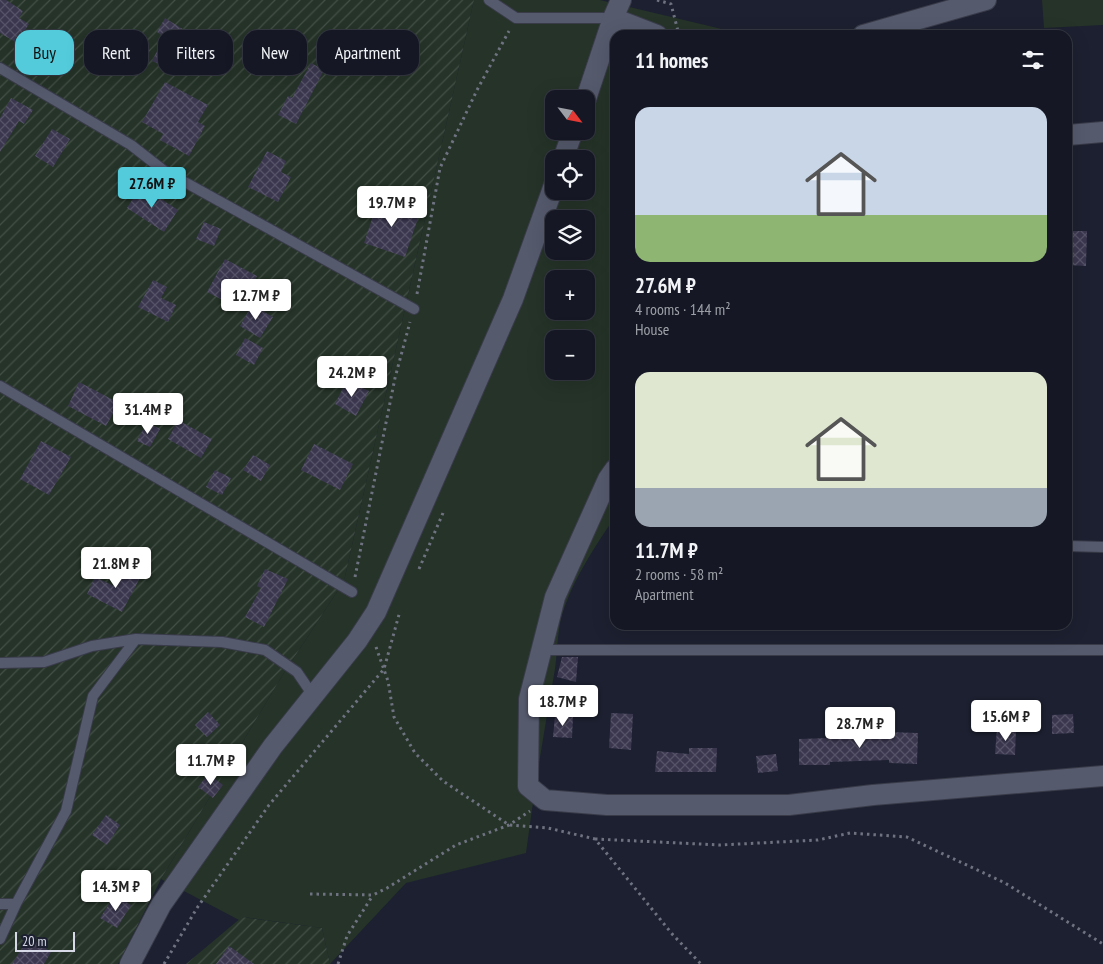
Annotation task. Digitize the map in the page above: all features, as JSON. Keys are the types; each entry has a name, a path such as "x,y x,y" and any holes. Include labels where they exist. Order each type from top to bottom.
{"street":[{"path":"881,30 986,0"},
{"path":"589,90 617,9 650,30"},
{"path":"1072,135 1103,132"},
{"path":"130,964 161,905 274,746 368,626 383,599 512,299 548,200"},
{"path":"610,476 555,597 529,699 528,786 545,800 607,804 790,805 873,795 1103,776"}],"lane":[{"path":"489,0 516,18 617,9"},
{"path":"0,68 130,145 163,170 414,309"},
{"path":"0,386 352,592"},
{"path":"1072,546 1103,547"},
{"path":"0,663 44,662 92,646 136,639 222,642 265,650 297,672 314,697"},
{"path":"0,939 16,904 66,812 93,696 136,639"},
{"path":"542,650 1103,650"},
{"path":"0,904 16,904"}],"path":[{"path":"657,0 671,4 678,30"},
{"path":"352,592 395,378 414,309 440,168 477,90 516,18"},
{"path":"368,626 388,682 394,717 415,754 443,781 509,825"},
{"path":"310,894 373,895 456,846 509,825 548,828 595,839 720,845 818,840 850,833 907,837 1006,883 1103,944"},
{"path":"595,839 673,935 701,964"},
{"path":"338,964 347,936 373,895"}],"green space":[{"path":"0,0 474,0 344,581 282,676 161,879 118,964 0,964"},
{"path":"474,0 600,0 726,30 610,30 610,525 581,571 562,614 526,853 406,883 330,964 322,928 243,917 239,920 161,879 282,676 344,581"},
{"path":"1042,0 1103,0 1103,25 1044,28"},
{"path":"242,917 322,928 330,964 186,964"}],"building":[{"path":"0,0 6,0 23,11 19,18 29,24 25,30 15,30 15,42 0,33"},
{"path":"165,18 184,30 158,30"},
{"path":"158,49 158,64 152,61"},
{"path":"311,63 317,66 317,75 321,75 296,124 278,115 288,96 292,98 304,75 307,75"},
{"path":"165,82 208,105 198,122 205,126 189,156 160,140 163,134 142,122"},
{"path":"11,98 33,110 24,124 19,121 0,152 0,118"},
{"path":"52,129 70,139 53,167 35,156"},
{"path":"267,151 286,161 281,172 291,177 278,202 248,187"},
{"path":"141,186 178,210 164,232 127,208"},
{"path":"379,198 420,212 405,257 364,243"},
{"path":"204,222 221,229 214,246 196,239"},
{"path":"1072,231 1087,231 1086,266 1072,265"},
{"path":"225,259 257,276 240,309 207,292"},
{"path":"153,280 167,287 161,298 176,305 168,322 138,307"},
{"path":"252,305 273,317 260,338 240,326"},
{"path":"245,338 263,348 254,365 236,355"},
{"path":"347,380 369,391 356,416 335,404"},
{"path":"79,382 119,403 106,426 68,406"},
{"path":"178,420 212,439 201,458 168,439"},
{"path":"147,422 160,429 150,447 137,441"},
{"path":"41,441 71,457 49,495 20,479"},
{"path":"314,444 353,464 340,490 301,470"},
{"path":"253,455 270,465 261,481 243,470"},
{"path":"215,470 231,478 222,495 206,487"},
{"path":"125,565 142,574 122,612 87,594 95,577 114,586"},
{"path":"265,569 288,579 264,627 245,617 261,588 257,586"},
{"path":"562,657 578,657 576,682 557,677"},
{"path":"208,712 220,725 207,737 195,725"},
{"path":"611,713 633,714 631,750 609,748"},
{"path":"1073,714 1074,733 1052,734 1052,715"},
{"path":"555,716 573,717 572,738 553,737"},
{"path":"997,728 1016,729 1015,755 995,754"},
{"path":"889,732 918,733 917,764 889,763 889,760 830,762 830,765 799,765 799,739 889,736"},
{"path":"689,748 717,748 716,772 655,772 657,751 689,754"},
{"path":"776,754 778,771 758,773 756,756"},
{"path":"208,774 223,785 213,798 198,787"},
{"path":"106,815 120,825 107,845 92,835"},
{"path":"115,895 131,905 117,928 100,918"},
{"path":"29,937 51,952 44,964 12,964"},
{"path":"229,946 254,964 216,964"}]}
